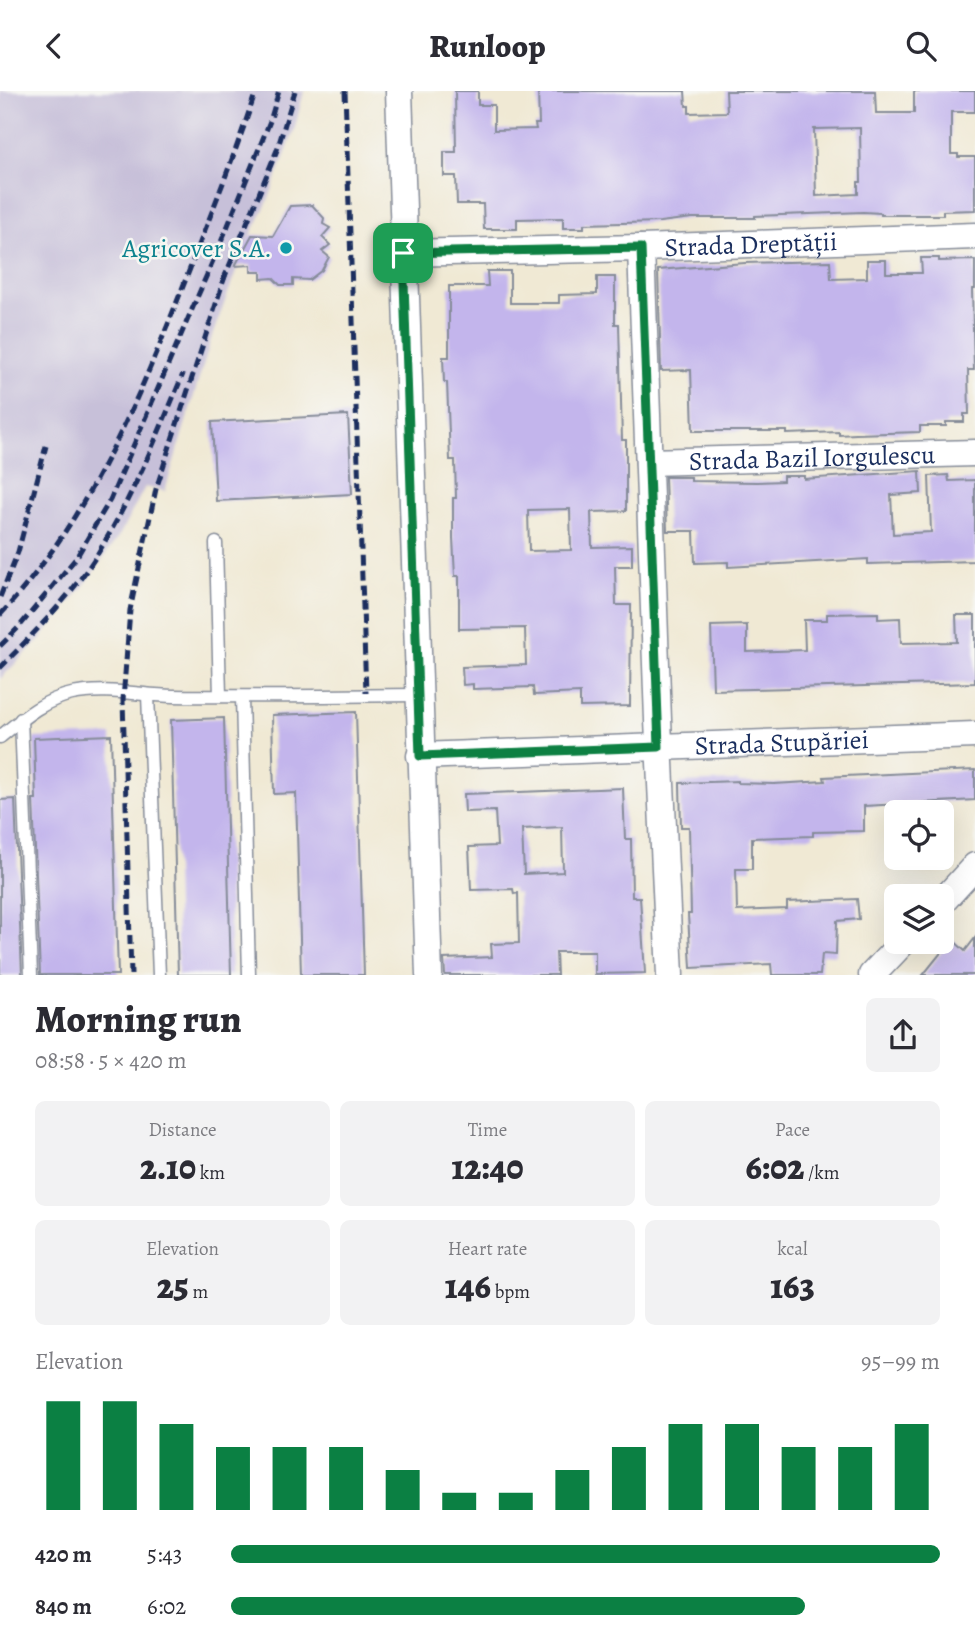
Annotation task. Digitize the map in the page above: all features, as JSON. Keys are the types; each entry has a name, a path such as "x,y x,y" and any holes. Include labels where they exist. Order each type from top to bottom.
{"street":[{"path":"399,91 429,975"},
{"name":"Strada Dreptății","path":"403,253 975,236"},
{"path":"641,248 670,975"},
{"name":"Strada Bazil Iorgulescu","path":"649,462 975,453"},
{"name":"Strada Stupăriei","path":"420,756 975,735"},
{"path":"954,890 974,870"},
{"path":"872,975 892,954"}],"lane":[{"path":"216,543 220,696"},
{"path":"0,737 48,701 73,694 100,692 242,697 418,695"},
{"path":"148,695 159,975"},
{"path":"242,697 248,975"},
{"path":"21,719 32,975"}],"shaded area":[{"path":"0,91 304,91 294,131 268,201 239,259 212,336 165,491 145,487 120,534 86,583 42,637 0,679"}],"building":[{"path":"455,91 478,91 478,105 494,105 494,130 536,129 535,124 539,124 538,91 685,91 689,113 727,112 726,91 875,91 876,113 914,113 915,91 975,91 975,112 951,112 951,154 958,154 958,157 975,157 975,210 943,211 943,215 881,215 863,212 755,218 692,218 660,222 584,224 584,228 563,228 563,218 517,219 517,229 484,229 483,204 457,204 456,176 444,176 444,152 456,152","holes":["860,128 861,182 858,182 858,194 816,196 814,129"]},
{"name":"Agricover S.A.","path":"312,205 324,218 323,224 330,228 322,237 330,245 322,251 329,257 322,270 309,280 293,279 293,285 280,285 273,278 261,279 261,272 251,272 251,265 235,266 252,235 273,236 290,206"},
{"path":"921,258 939,258 939,261 975,260 975,289 972,289 974,370 968,370 969,414 964,414 964,422 946,422 946,426 920,426 920,432 839,435 839,432 787,434 787,431 693,431 691,370 661,371 658,270 745,263 830,261 831,279 867,278 867,260 886,260 886,273 922,273"},
{"path":"487,271 510,271 510,303 559,303 559,295 597,294 597,277 615,277 622,440 626,440 626,511 591,512 592,547 632,546 632,566 615,566 616,605 631,605 630,706 580,707 580,693 534,695 533,687 473,689 473,684 463,685 462,667 526,665 525,628 459,629 459,576 455,576 453,538 455,460 450,460 447,382 444,382 443,357 449,357 449,286 488,286","holes":["570,509 571,550 529,551 528,510"]},
{"path":"348,415 352,494 216,501 212,422"},
{"path":"920,471 921,493 891,495 893,534 931,532 929,476 948,475 949,481 975,480 975,561 868,564 868,559 728,567 728,562 695,563 694,531 667,531 665,477 691,477 691,481 757,482 783,481 783,476 804,476 804,479"},
{"path":"878,613 878,619 900,618 901,643 957,642 956,615 975,615 975,683 713,690 711,626 747,625 747,652 805,650 804,620 827,620 827,614"},
{"path":"356,712 364,975 301,975 296,793 274,794 272,715"},
{"path":"224,718 231,975 178,975 171,720"},
{"path":"111,735 118,975 40,975 33,799 36,799 34,738"},
{"path":"975,770 975,800 884,800 884,805 864,806 864,831 813,832 813,836 752,838 752,869 736,869 737,911 787,909 787,902 857,899 859,919 837,921 836,955 822,954 820,975 772,975 771,964 691,968 688,914 691,914 689,827 681,827 680,783 738,781 774,784 825,781 824,777"},
{"path":"623,788 625,839 631,839 632,897 640,897 645,973 595,974 595,952 556,952 557,975 445,975 444,959 492,957 491,944 519,943 518,893 514,894 513,889 471,890 469,847 497,846 495,811 465,812 464,794","holes":["562,827 563,872 524,874 522,829"]},
{"path":"15,799 22,975 0,975 0,800"},
{"path":"975,938 975,975 923,975 940,954 954,954 954,941 965,951"}],"railway":[{"path":"0,615 32,578 61,538 111,452 171,317 256,91"},
{"path":"0,646 76,558 110,500 227,228 270,121 279,91"},
{"path":"223,281 277,150 295,91"},
{"path":"345,91 366,693"},
{"path":"131,975 123,700 130,610 156,489 226,273"},
{"path":"0,668 38,629 95,558 132,491 183,374"},
{"path":"0,597 18,552 46,446"}],"place":[{"name":"Agricover S.A.","path":"286,248"}],"route":[{"path":"641,248 659,747 420,756 403,253 641,248"}]}
